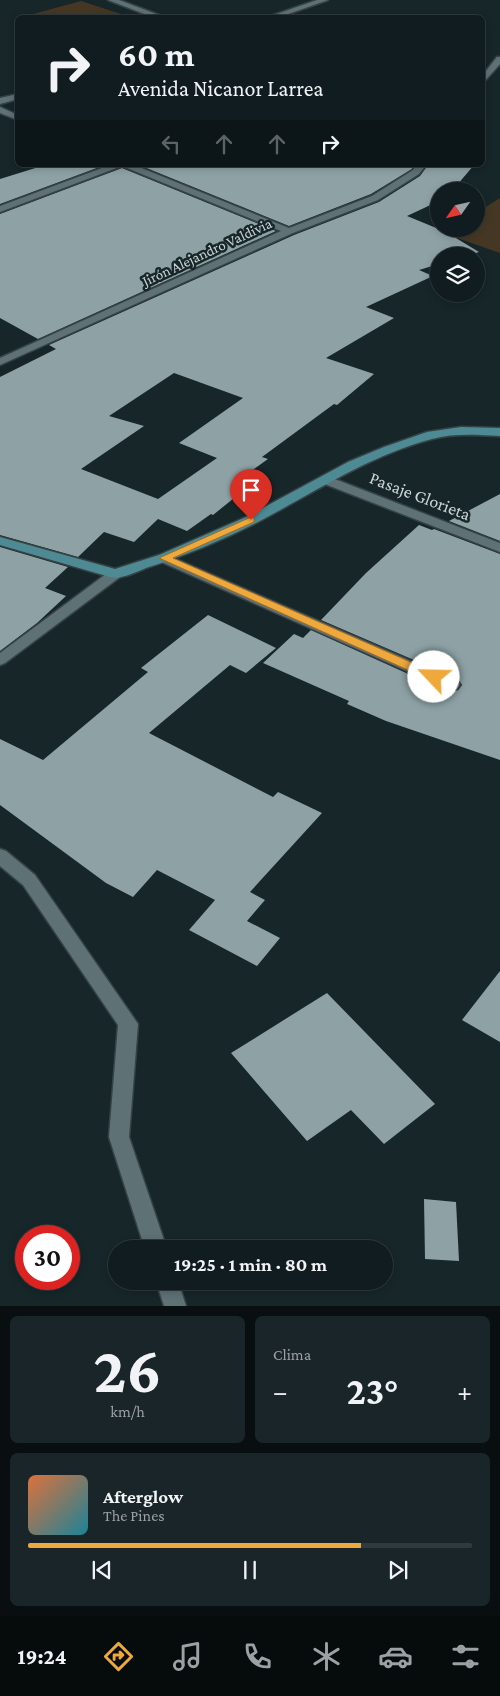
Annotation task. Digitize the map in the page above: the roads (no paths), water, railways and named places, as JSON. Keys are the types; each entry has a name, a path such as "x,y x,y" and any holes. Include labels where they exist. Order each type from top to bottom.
{"main road":[{"path":"0,542 115,574 164,558 251,520 388,450 430,435 461,430 500,432"}],"street":[{"path":"112,0 155,15"},
{"path":"277,15 324,0"},
{"path":"486,78 500,59"},
{"path":"486,78 500,76"},
{"path":"0,101 15,97"},
{"path":"0,110 15,117"},
{"path":"0,209 113,167"},
{"path":"131,167 289,231"},
{"name":"Jirón Alejandro Valdivia","path":"0,362 289,231 375,198 416,172 420,167"},
{"path":"0,348 12,356"},
{"name":"Pasaje Glorieta","path":"327,480 500,548"},
{"path":"164,558 452,685"},
{"path":"0,660 115,574"},
{"path":"0,856 30,880 128,1024 119,1137 153,1240"},
{"path":"170,1290 176,1306"}]}
